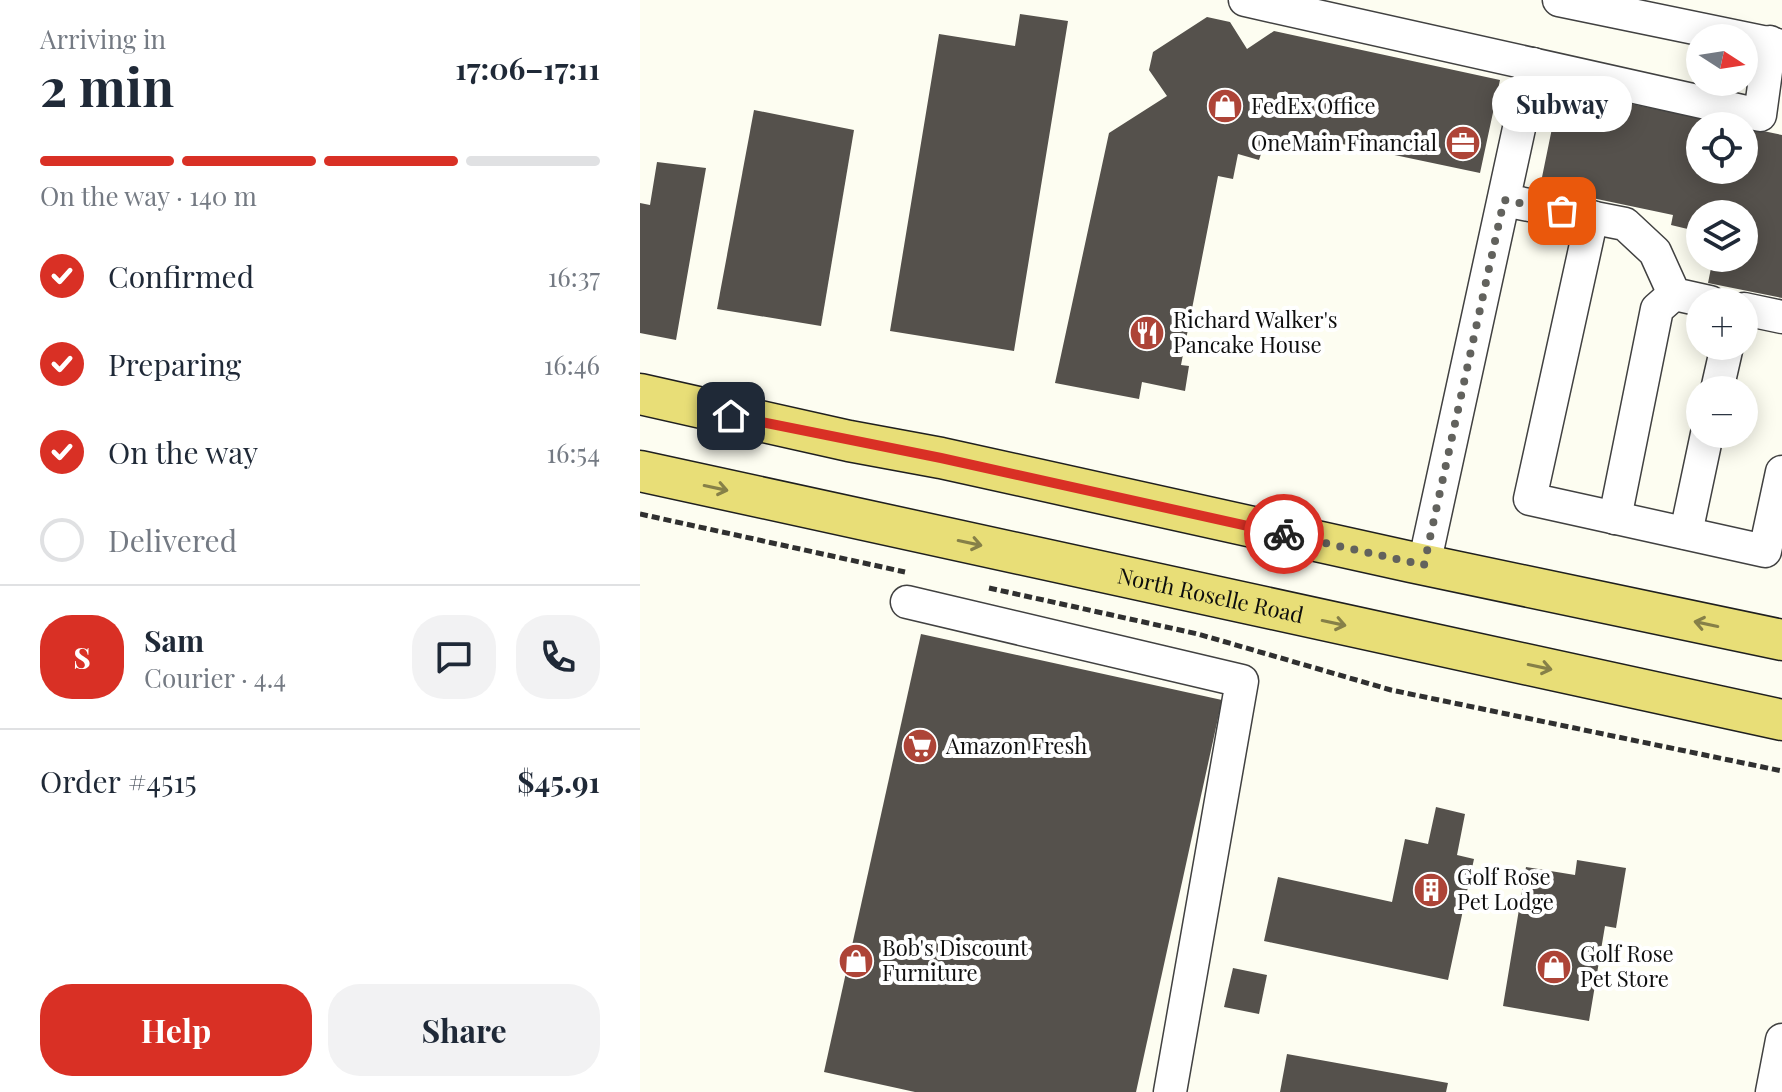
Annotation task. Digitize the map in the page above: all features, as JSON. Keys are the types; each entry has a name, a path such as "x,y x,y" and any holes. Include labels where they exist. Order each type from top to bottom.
{"main road":[{"path":"640,394 1782,640"},
{"name":"North Roselle Road","path":"640,471 1782,720"}],"street":[{"path":"1245,0 1760,115 1776,44 1559,0"},
{"path":"1424,565 1533,64"},
{"path":"1504,200 1625,224 1655,252 1674,294"},
{"path":"1592,217 1530,499 1765,551 1782,472"},
{"path":"1674,294 1686,297"},
{"path":"1615,518 1657,309 1674,294"},
{"path":"1758,312 1782,317"},
{"path":"1686,533 1704,448"},
{"path":"907,602 1242,681 1170,1092"},
{"path":"1772,1092 1782,1040"}],"path":[{"path":"1743,763 1782,771"}],"building":[{"path":"1020,14 1068,21 1014,351 890,331 939,34 1015,46"},
{"path":"1207,17 1230,22 1247,49 1274,31 1500,80 1480,173 1290,133 1287,143 1266,139 1259,160 1238,154 1233,179 1218,176 1181,365 1189,366 1185,391 1142,382 1139,399 1055,383 1109,133 1167,96 1149,70 1153,52"},
{"path":"1560,89 1686,115 1686,184 1758,184 1758,130 1782,135 1782,298 1758,293 1758,288 1733,288 1708,283 1710,272 1758,272 1758,200 1686,200 1686,229 1671,225 1673,215 1540,187"},
{"path":"754,110 854,130 821,326 717,309"},
{"path":"657,162 706,168 676,340 640,333 640,203 650,205"},
{"path":"921,634 1222,700 1136,1092 915,1092 824,1072"},
{"name":"Golf Rose Pet Lodge","path":"1436,807 1465,814 1457,855 1474,859 1448,980 1264,941 1278,877 1392,902 1405,839 1428,844"},
{"name":"Golf Rose Pet Store","path":"1577,860 1626,868 1616,928 1605,926 1589,1021 1503,1006 1526,867 1575,875"},
{"path":"1233,968 1267,975 1259,1014 1224,1007"},
{"path":"1287,1054 1448,1083 1446,1092 1280,1092"}],"way so far":[{"path":"1284,534 1424,565 1504,200 1562,211"}],"place":[{"name":"FedEx Office","path":"1225,106"},
{"name":"OneMain Financial","path":"1463,143"},
{"name":"Subway","path":"1562,211"},
{"name":"Richard Walker's Pancake House","path":"1147,333"},
{"name":"Amazon Fresh","path":"920,746"},
{"name":"Golf Rose Pet Lodge","path":"1431,890"},
{"name":"Bob's Discount Furniture","path":"856,961"},
{"name":"Golf Rose Pet Store","path":"1554,967"}],"route":[{"path":"731,416 941,458 1284,534"}]}
